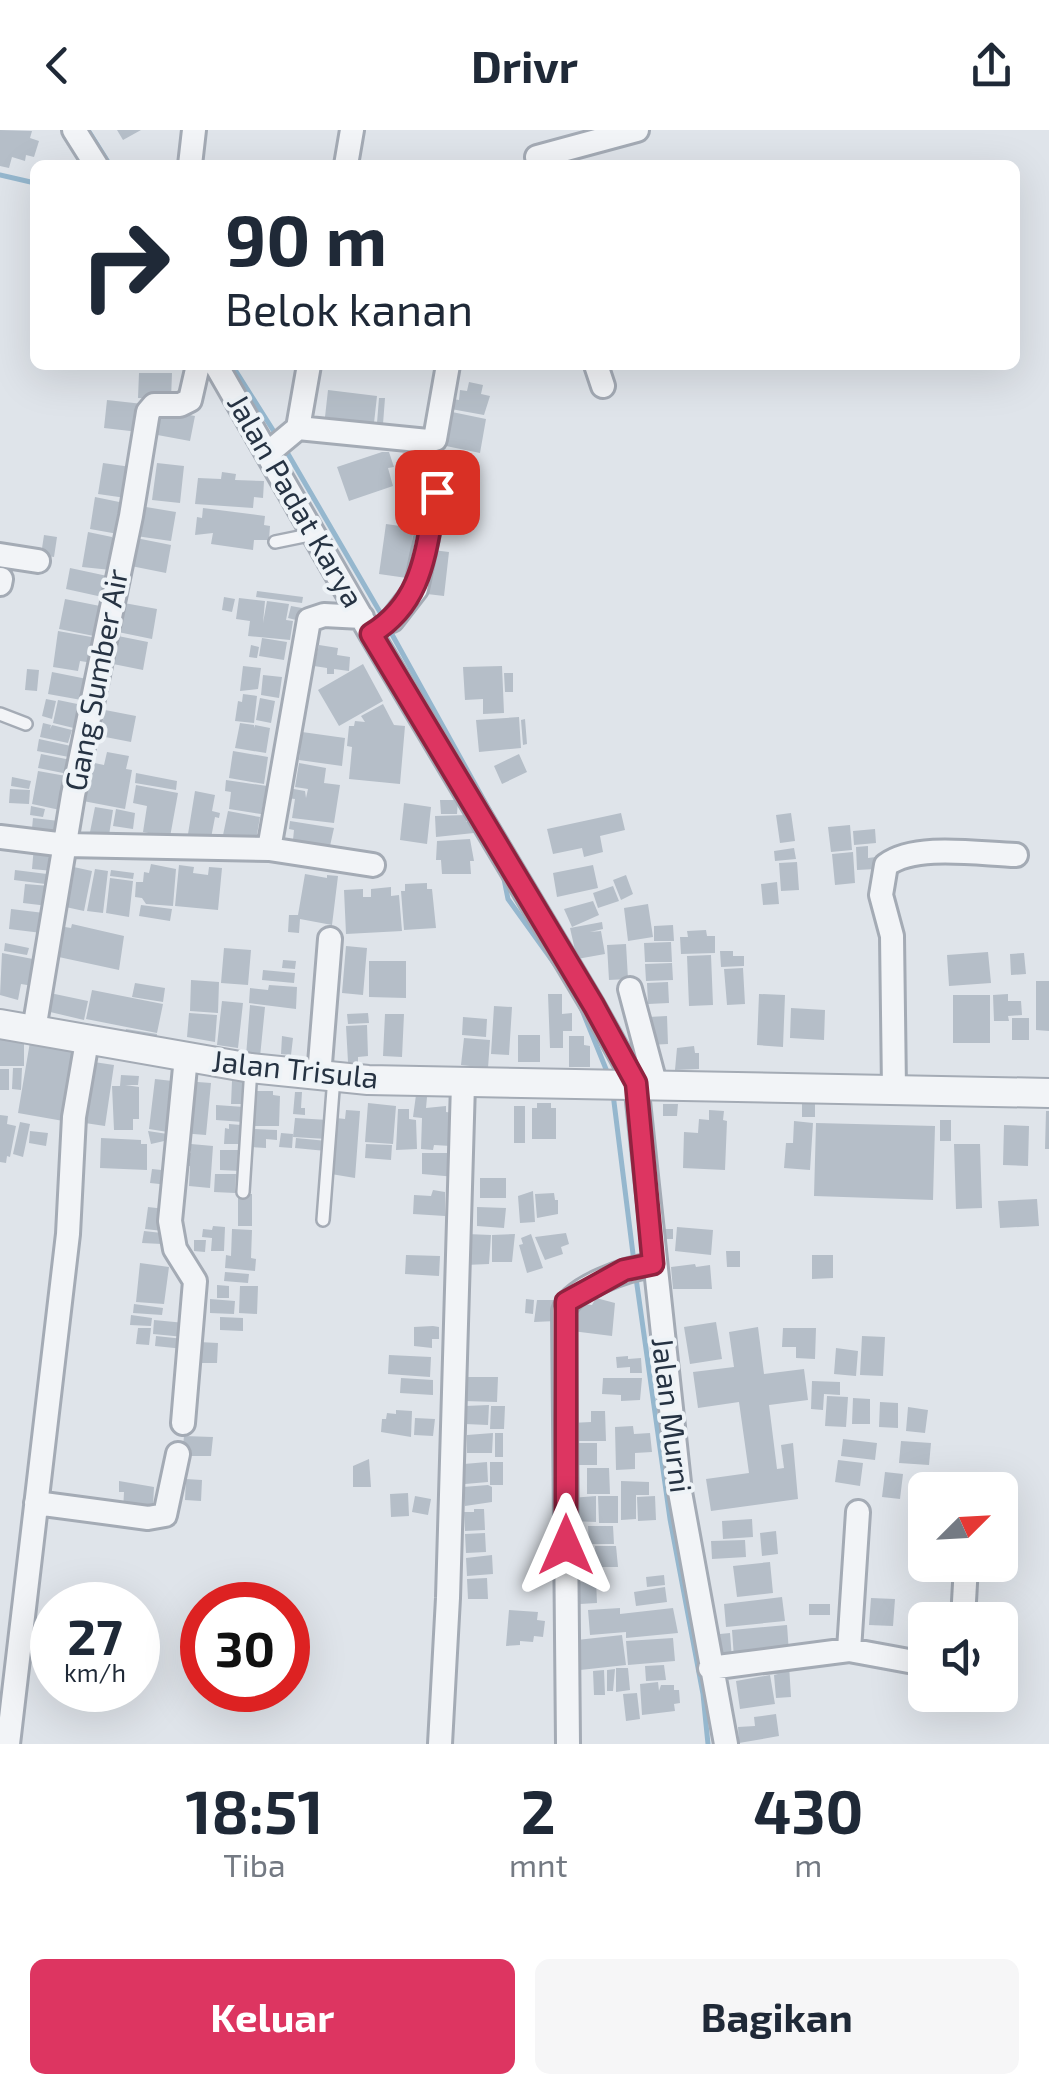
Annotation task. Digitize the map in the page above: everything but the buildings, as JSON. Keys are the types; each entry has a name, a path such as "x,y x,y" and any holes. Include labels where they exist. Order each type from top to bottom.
{"street":[{"path":"74,130 93,160"},
{"path":"191,160 194,130"},
{"path":"347,160 352,130"},
{"path":"538,160 537,157 637,130"},
{"name":"Gang Sumber Air","path":"34,1030 88,722 132,516 148,412 159,403 180,405 190,400 197,370"},
{"name":"Jalan Padat Karya","path":"220,370 282,441 314,534 376,625 527,894 625,1083"},
{"path":"307,370 282,441 428,442 434,439 447,370"},
{"path":"270,850 309,620 324,615 376,625 416,589 437,492"},
{"path":"0,555 38,561"},
{"path":"0,837 66,846 270,850 374,865"},
{"path":"894,1089 892,936 881,895 886,865 898,856 917,852 1016,855"},
{"path":"327,1076 330,939"},
{"name":"Jalan Murni","path":"630,989 625,1083 640,1267 726,1744"},
{"name":"Jalan Trisula","path":"0,1024 186,1058 327,1076 464,1084 625,1083 1049,1093"},
{"path":"8,1744 68,1234 74,1117 88,1041"},
{"path":"183,1422 195,1281 176,1249 170,1220 186,1058"},
{"path":"440,1744 464,1084"},
{"path":"568,1744 564,1311 566,1302 574,1296 640,1267"},
{"path":"36,1504 148,1518 165,1515 178,1454"},
{"path":"848,1650 858,1512"},
{"path":"710,1668 848,1650 908,1661"}],"lane":[{"path":"275,542 314,534"},
{"path":"0,715 26,724"},
{"path":"243,1192 251,1068"},
{"path":"323,1220 327,1076"}],"waterway":[{"path":"88,130 107,160"},
{"path":"0,175 30,182"},
{"path":"235,370 278,438"},
{"path":"284,447 384,619"},
{"path":"389,629 502,833"},
{"path":"503,874 508,899 559,970"},
{"path":"580,1005 608,1074"},
{"path":"613,1094 634,1262"},
{"path":"636,1278 670,1519 703,1694 708,1744"}],"route":[{"path":"437,492 416,589 398,615 371,634 636,1083 653,1264 624,1270 566,1302 566,1545"}]}
